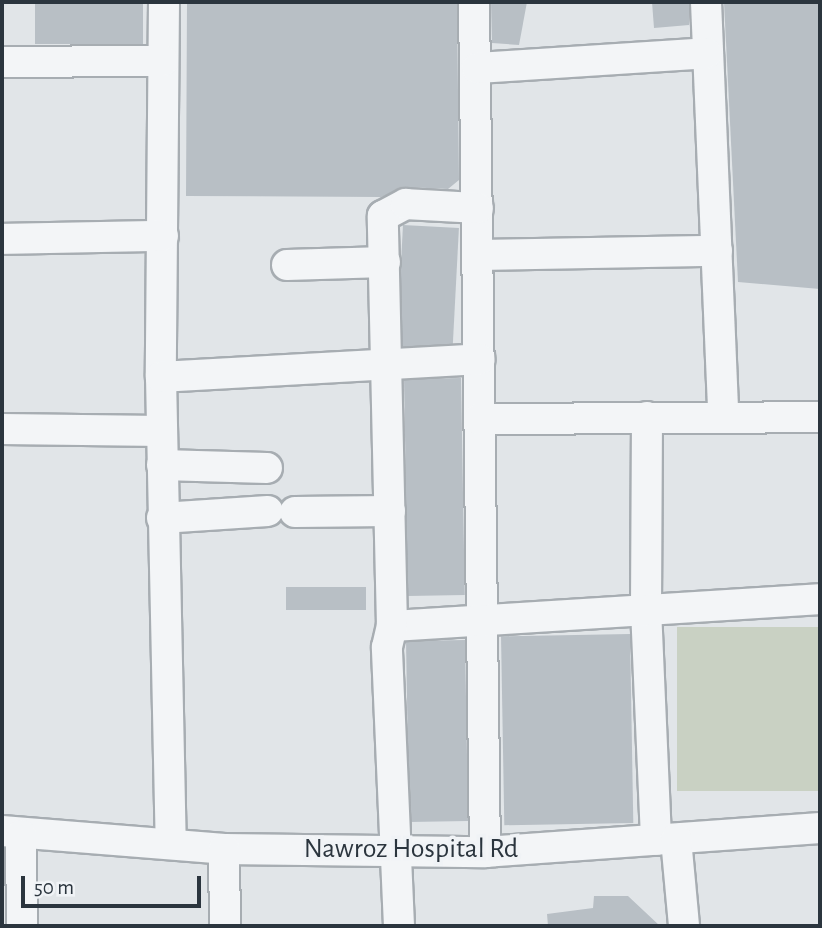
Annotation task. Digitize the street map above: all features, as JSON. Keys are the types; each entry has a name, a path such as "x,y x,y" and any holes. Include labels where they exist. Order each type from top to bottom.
{"street":[{"path":"164,2 162,518 172,841"},
{"path":"474,2 477,68 485,852"},
{"path":"706,2 723,416"},
{"path":"477,68 707,53"},
{"path":"2,62 163,61"},
{"path":"399,926 387,647 392,626 383,216 406,204 478,208"},
{"path":"2,239 163,236"},
{"path":"479,255 717,251"},
{"path":"287,265 385,262"},
{"path":"161,377 479,359"},
{"path":"648,417 646,609 666,839 684,926"},
{"path":"479,419 820,417"},
{"path":"2,429 162,431"},
{"path":"162,466 267,468"},
{"path":"162,518 281,512 390,511"},
{"path":"392,626 484,617 820,599"},
{"name":"Nawroz Hospital Rd","path":"11,833 172,841 224,849 485,852 820,828"},
{"path":"11,833 22,926"},
{"path":"224,849 225,926"}],"shaded area":[{"path":"677,627 820,627 820,791 677,791"}],"building":[{"path":"35,2 143,2 143,44 35,44"},
{"path":"187,2 457,2 459,180 448,189 406,187 381,197 186,196"},
{"path":"491,2 527,2 519,45 492,43"},
{"path":"652,2 689,2 689,25 654,28"},
{"path":"724,2 820,2 820,289 738,282"},
{"path":"403,225 459,228 453,349 397,346"},
{"path":"461,378 465,595 408,596 404,379"},
{"path":"286,587 366,587 366,610 286,610"},
{"path":"630,634 633,823 504,825 501,636"},
{"path":"465,640 468,821 409,822 406,641"},
{"path":"594,896 628,896 660,926 548,926 547,914 593,908"}]}
